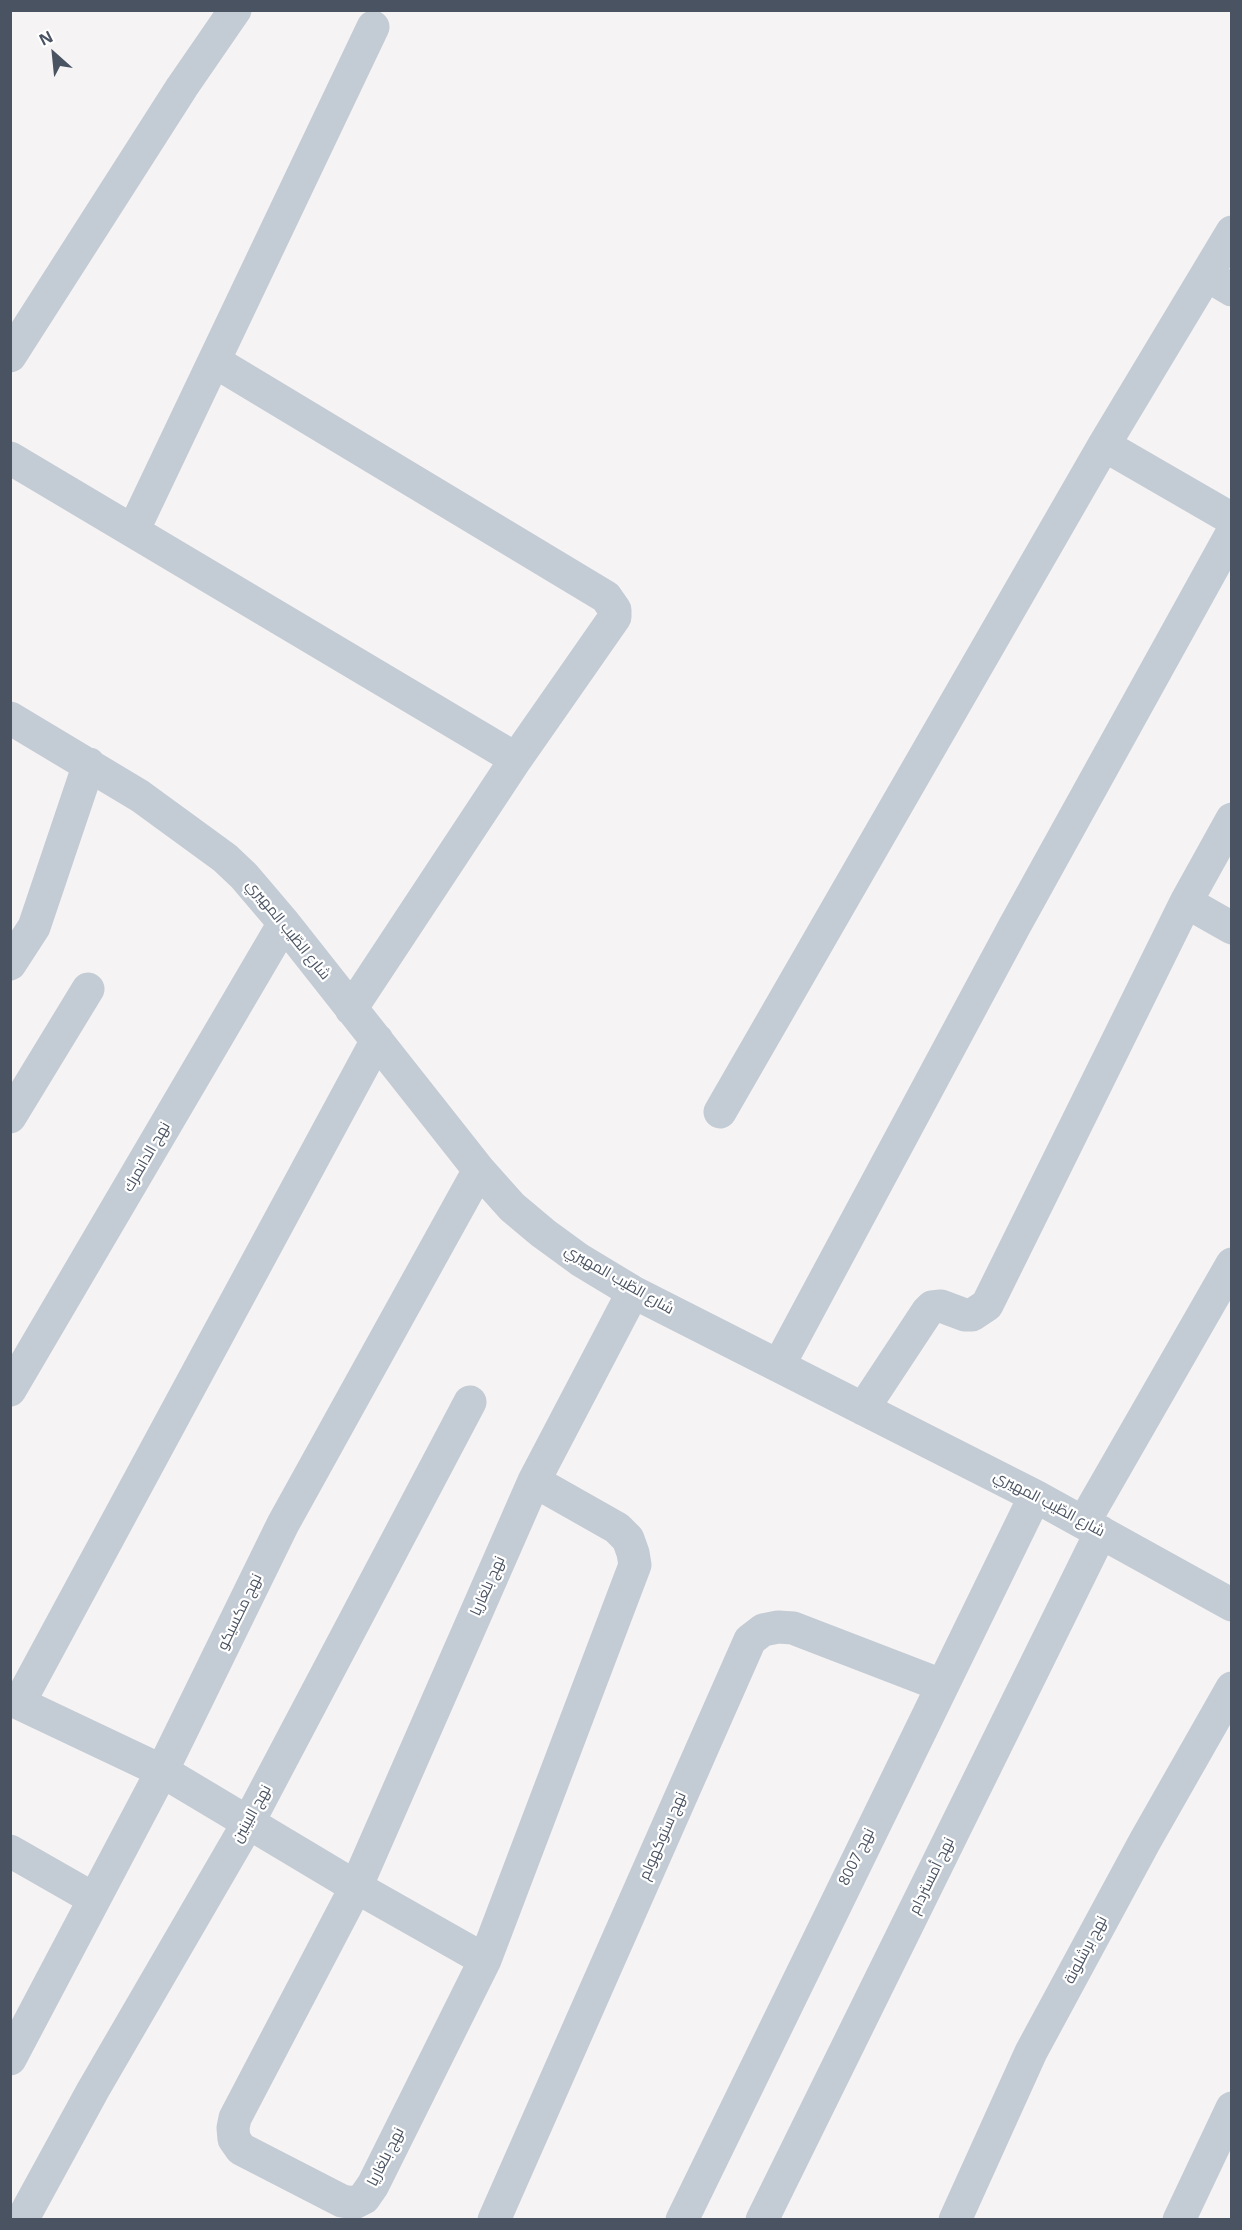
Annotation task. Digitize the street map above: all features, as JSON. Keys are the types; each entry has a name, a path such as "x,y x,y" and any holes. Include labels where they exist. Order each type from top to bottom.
{"street":[{"path":"10,356 182,87 235,10"},
{"path":"133,531 373,27"},
{"path":"720,1112 1104,445 1220,283 1232,232"},
{"path":"214,361 606,597 615,610 615,617 516,759 351,1009"},
{"path":"1104,445 1232,519"},
{"path":"10,458 516,759"},
{"path":"779,1365 1014,927 1232,532"},
{"name":"شارع الطّيب المهيري","path":"10,718 140,796 225,858 244,876 284,923 479,1170 512,1207 580,1260 633,1292 1035,1496 1232,1605"},
{"path":"10,964 34,927 89,764"},
{"path":"863,1409 932,1307 941,1306 965,1315 972,1315 987,1305 1186,902 1232,819"},
{"path":"1186,902 1232,928"},
{"name":"نهج الدانمرك","path":"10,1390 284,923"},
{"path":"10,1117 88,989"},
{"path":"377,1040 15,1701 162,1771 356,1887 485,1960 634,1565 628,1539 617,1528 534,1481"},
{"name":"نهج مكسيكو","path":"10,2059 162,1771 283,1524 479,1170"},
{"name":"نهج أمستردام","path":"762,2220 1093,1527 1232,1264"},
{"name":"نهج بلغاريا","path":"485,1960 374,2185 364,2198 354,2203 342,2201 241,2149 234,2139 235,2118 356,1887 534,1481 633,1292"},
{"name":"نهج البينين","path":"22,2220 93,2090 249,1823 470,1402"},
{"name":"نهج 8007","path":"682,2220 1035,1496"},
{"name":"نهج ستوكهولم","path":"494,2220 750,1640 763,1630 778,1627 793,1628 941,1685"},
{"name":"نهج برشلونة","path":"955,2220 1031,2052 1145,1841 1232,1688"},
{"path":"10,1851 94,1899"},
{"path":"1179,2220 1232,2108"}]}
